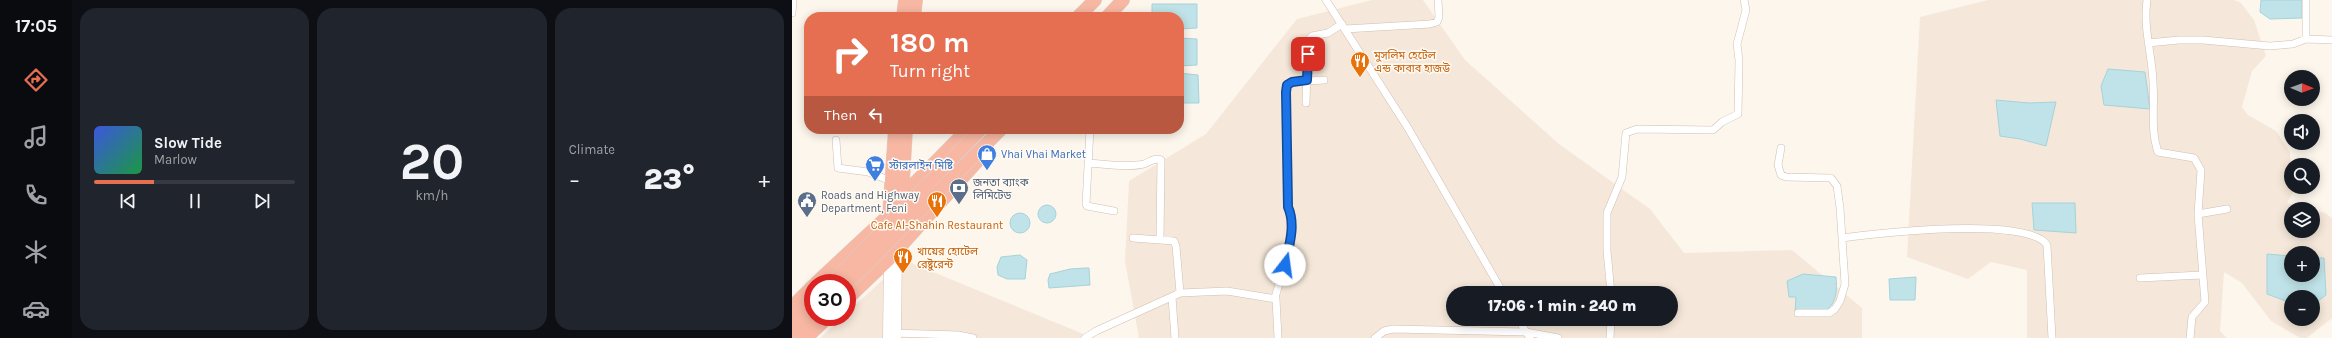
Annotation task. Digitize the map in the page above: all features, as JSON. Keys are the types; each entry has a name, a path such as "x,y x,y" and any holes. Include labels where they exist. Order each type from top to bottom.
{"highway":[{"path":"904,12 905,0"},
{"path":"915,12 916,0"},
{"path":"1083,12 1095,0"},
{"path":"1094,12 1105,0"},
{"path":"1112,12 1123,0"},
{"path":"1123,12 1133,0"},
{"path":"893,254 889,215 895,134"},
{"path":"893,254 902,200 906,134"},
{"path":"826,274 889,215 909,189 963,134"},
{"path":"841,274 977,134"},
{"path":"856,275 997,134"},
{"path":"856,290 893,254 1004,134"},
{"path":"792,307 804,295"},
{"path":"792,323 804,311"},
{"path":"793,338 805,326"},
{"path":"806,338 819,326"}],"main road":[{"path":"892,336 893,254"}],"street":[{"path":"792,13 794,9 793,0"},
{"path":"1326,0 1408,128 1499,286"},
{"path":"1306,103 1309,37 1328,33 1344,27 1430,24 1437,22 1439,17 1438,0"},
{"path":"1610,286 1606,225 1608,209 1622,177 1626,132 1637,129 1713,130 1722,122 1738,114 1739,60 1737,44 1746,10 1744,0"},
{"path":"2147,0 2145,14 2153,82 2154,142 2158,152 2188,156 2197,160 2201,170 2198,214 2205,302 2192,317 2190,338"},
{"path":"2306,0 2306,39"},
{"path":"2148,43 2203,40 2270,46 2293,44 2306,39 2332,40"},
{"path":"1278,338 1277,300 1275,298 1291,241 1291,214 1288,207 1287,85 1292,82 1324,80"},
{"path":"1090,134 1086,204 1087,206 1114,211"},
{"path":"836,140 838,168 868,172 891,181"},
{"path":"1782,148 1778,165 1781,175 1786,177 1825,177 1834,182 1837,186 1845,284 1838,306 1829,312 1798,314"},
{"path":"1088,163 1126,165 1144,164 1153,159 1161,160 1160,238"},
{"path":"2198,214 2227,209"},
{"path":"1842,238 1907,230 1965,228 2013,231 2038,236 2047,245 2052,338"},
{"path":"1133,238 1160,238 1174,240 1176,246 1180,293"},
{"path":"2140,278 2202,275"},
{"path":"1085,338 1096,331 1172,298 1180,293 1226,291 1275,298"},
{"path":"1172,298 1176,338"},
{"path":"1522,326 1528,335"},
{"path":"1610,338 1611,326"},
{"path":"1375,338 1384,331 1393,329 1528,335 1558,338"},
{"path":"892,336 958,335 973,338"}],"shaded area":[{"path":"1372,0 1423,0 1465,60 1559,144 1650,209 1684,253 1792,250 1862,308 1862,338 1139,338 1125,261 1129,181 1206,134 1297,19"},
{"path":"1988,0 2234,0 2241,3 2254,20 2266,56 2252,71 2242,107 2248,115 2276,131 2284,143 2284,150 2289,150 2290,152 2290,158 2284,158 2284,194 2292,194 2288,202 2284,202 2284,238 2320,238 2320,212 2325,213 2332,218 2332,318 2307,338 2300,338 2271,321 2242,283 2224,272 2220,331 2227,338 2027,338 2027,270 1991,262 1968,279 1907,257 1920,17"},
{"path":"904,260 1093,338 820,338 833,326 856,326 856,305"}],"water":[{"path":"2261,0 2302,0 2302,18 2270,19 2260,12"},
{"path":"1152,4 1197,4 1197,28 1184,29 1184,12 1152,12"},
{"path":"1184,38 1197,39 1197,65 1184,66"},
{"path":"2108,69 2145,72 2150,109 2104,105 2101,86"},
{"path":"1184,74 1198,75 1199,103 1184,103"},
{"path":"1996,100 2029,103 2056,102 2046,146 2020,139 2000,136"},
{"path":"2032,203 2075,203 2076,233 2034,230"},
{"path":"1043,205 1051,205 1056,210 1054,221 1051,223 1043,223 1038,218 1038,210"},
{"path":"1020,213 1027,216 1030,223 1027,230 1020,233 1013,230 1010,223 1013,216"},
{"path":"2267,254 2284,255 2284,282 2320,282 2320,258 2324,258 2326,295 2320,300 2320,290 2284,290 2284,300 2267,294"},
{"path":"1020,255 1027,260 1025,279 1007,279 998,275 997,267 1001,257"},
{"path":"1089,268 1090,285 1049,288 1048,280 1050,274 1070,269"},
{"path":"1803,274 1836,277 1835,299 1827,310 1795,312 1796,297 1789,297 1787,281"},
{"path":"1916,277 1915,300 1890,300 1889,279"}],"place":[{"name":"মুসলিম হেটেল এন্ড কাবাব হাজউ","path":"1360,78"},
{"name":"Vhai Vhai Market","path":"987,171"},
{"name":"স্টারলাইন মিষ্টি","path":"875,182"},
{"name":"জনতা ব্যাংক লিমিটেড","path":"959,205"},
{"name":"Roads and Highway Department, Feni","path":"807,218"},
{"name":"Cafe Al-Shahin Restaurant","path":"937,218"},
{"name":"খায়ের হোটেল রেষ্টুরেন্ট","path":"903,274"}],"route":[{"path":"1285,265 1291,241 1291,214 1288,207 1286,92 1287,85 1292,82 1307,80 1308,54"}]}
